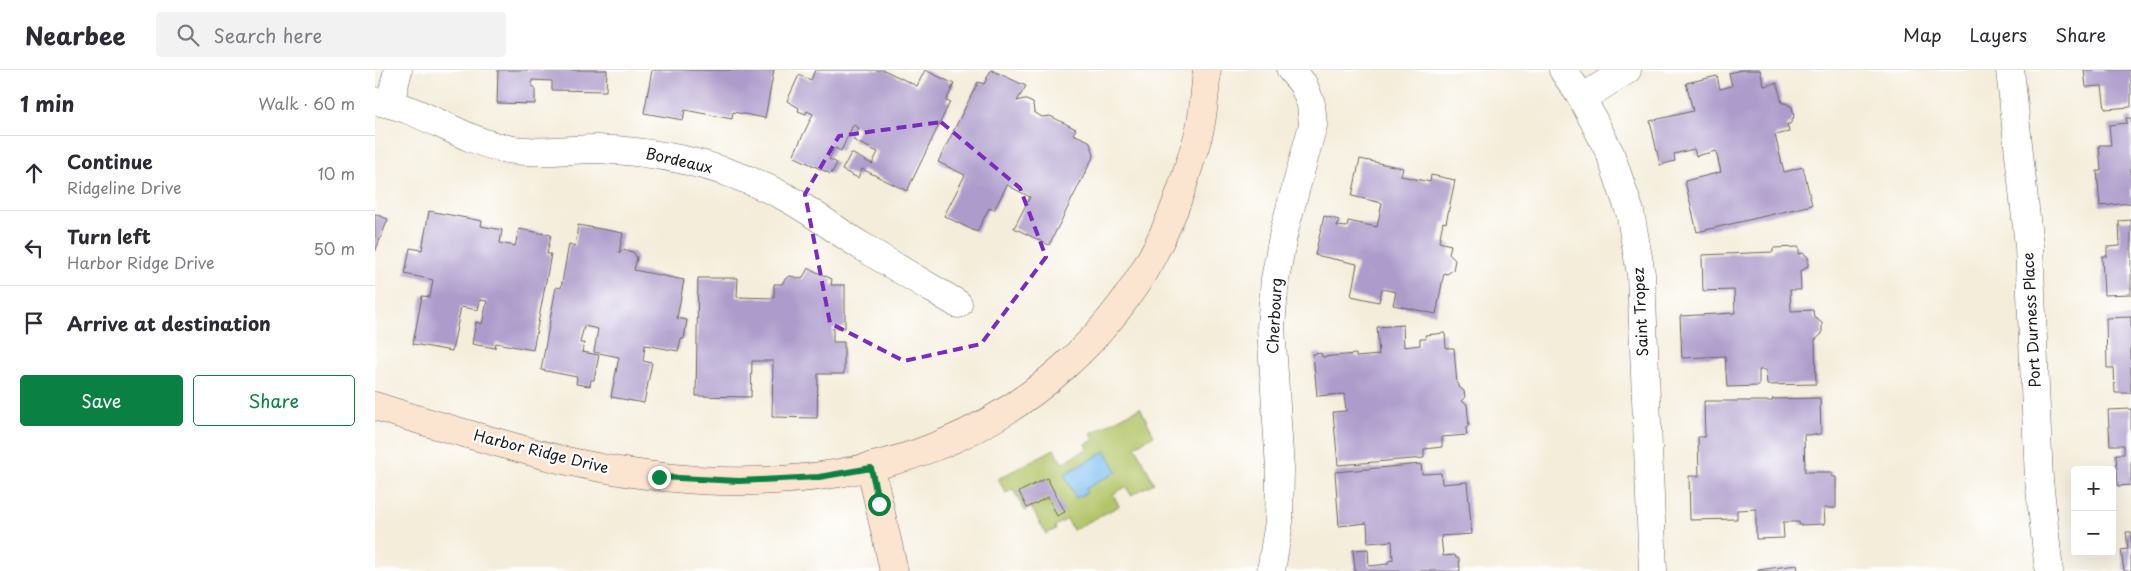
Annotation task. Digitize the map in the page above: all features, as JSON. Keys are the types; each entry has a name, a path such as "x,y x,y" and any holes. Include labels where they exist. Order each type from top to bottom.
{"street":[{"path":"382,102 399,70"},
{"name":"Harbor Ridge Drive","path":"375,406 465,434 580,464 659,477 739,481 819,477 871,468 930,450 972,431 1012,408 1049,381 1083,350 1114,315 1140,278 1163,238 1181,196 1200,130 1207,70"},
{"name":"Cherbourg","path":"1271,571 1279,522 1280,469 1271,327 1275,279 1284,231 1313,125 1311,104 1303,84 1291,70"},
{"name":"Saint Tropez","path":"1563,70 1582,98 1610,153 1630,212 1641,274 1653,571"},
{"path":"1582,98 1627,70"},
{"name":"Port Durness Place","path":"2010,70 2029,246 2039,480 2049,571"},
{"name":"Bordeaux","path":"382,102 415,111 467,137 504,148 543,151 597,150 640,153 683,160 725,172 786,198 958,304"},
{"path":"871,468 894,571"}],"highlighted area":[{"path":"941,122 1020,188 1046,257 981,344 904,361 830,323 805,194 839,136"}],"green space":[{"path":"1140,408 1154,435 1135,446 1154,483 1131,495 1126,487 1113,494 1119,506 1073,530 1067,519 1055,526 1056,529 1046,534 1031,507 1025,511 1013,489 1006,493 998,479 1054,449 1062,463 1088,448 1086,444 1094,440 1091,433"}],"water":[{"path":"1106,451 1117,472 1085,489 1087,493 1076,498 1064,474"}],"building":[{"path":"498,70 607,70 606,91 552,90 552,81 532,80 532,87 535,87 535,104 497,103"},
{"path":"652,70 774,70 765,118 733,112 732,119 685,110 683,120 644,113"},
{"path":"815,70 884,70 917,86 925,70 954,84 946,101 950,102 907,191 862,169 858,178 842,170 851,153 872,164 878,152 853,140 859,128 853,125 841,151 835,148 829,159 837,163 831,174 793,156 813,114 807,111 806,114 798,111 799,108 787,101 799,75 811,80"},
{"path":"991,70 1026,86 1017,101 1024,99 1033,103 1034,112 1042,117 1050,116 1076,129 1073,134 1089,141 1092,148 1094,155 1049,245 1014,228 1030,197 1007,185 994,210 989,208 977,232 944,216 965,175 938,162 978,82 984,84"},
{"path":"1741,70 1760,70 1764,86 1777,83 1782,103 1792,107 1794,117 1790,124 1787,124 1789,132 1775,135 1784,172 1803,167 1812,205 1697,232 1685,181 1721,172 1716,151 1696,156 1694,149 1674,154 1675,161 1660,165 1650,121 1693,111 1686,83 1717,76 1720,89 1732,86 1729,73"},
{"path":"2084,70 2131,70 2131,107 2105,109 2102,86 2086,87"},
{"path":"2126,118 2131,118 2131,203 2100,206 2097,171 2101,171 2099,145 2111,145 2109,125 2127,123"},
{"path":"1360,159 1403,168 1401,176 1430,182 1431,175 1455,180 1446,223 1443,222 1439,242 1451,245 1449,254 1455,260 1453,270 1447,274 1444,273 1436,314 1393,305 1396,292 1382,289 1379,302 1351,296 1357,264 1315,255 1324,216 1339,220 1337,226 1347,227 1348,221 1377,227 1382,203 1352,196"},
{"path":"429,211 482,221 481,226 502,230 500,243 515,246 519,229 551,235 547,254 551,254 533,350 496,343 495,348 472,344 476,322 482,324 487,301 480,300 478,310 461,307 452,351 413,344 422,296 430,297 433,280 405,274 410,248 422,250"},
{"path":"375,214 388,219 375,252"},
{"path":"2131,220 2131,294 2104,295 2102,256 2107,256 2107,247 2120,246 2119,221"},
{"path":"578,225 623,233 619,253 622,250 633,252 637,258 634,270 684,280 677,318 687,320 684,339 681,339 678,351 645,345 643,361 652,363 644,403 611,397 619,357 594,352 598,329 584,326 580,343 584,343 582,352 599,355 594,380 591,380 590,386 576,384 577,377 541,370 556,287 561,288 569,244 575,246"},
{"path":"1799,247 1799,254 1803,253 1808,257 1808,266 1800,271 1801,290 1790,290 1791,311 1813,310 1814,317 1822,323 1822,334 1815,340 1816,384 1767,385 1766,370 1759,370 1759,386 1727,387 1725,356 1682,358 1680,316 1735,313 1734,290 1703,291 1702,255 1773,252 1773,248"},
{"path":"808,268 832,279 831,285 845,285 845,328 833,328 833,342 844,342 844,374 818,374 817,418 772,417 773,361 752,361 751,397 696,396 698,278 738,278 737,297 774,298 774,284 782,284 790,276 802,279"},
{"path":"2131,317 2131,393 2115,393 2114,368 2107,368 2106,318"},
{"path":"1403,325 1404,347 1420,345 1420,339 1426,339 1425,335 1445,333 1446,348 1454,348 1457,384 1464,391 1465,397 1461,401 1467,404 1469,425 1466,428 1467,435 1442,437 1442,447 1424,449 1424,458 1338,465 1333,412 1346,411 1344,394 1317,396 1313,354 1321,353 1322,357 1356,354 1356,357 1379,355 1377,327"},
{"path":"1820,398 1821,434 1804,435 1805,472 1832,472 1832,477 1836,477 1836,508 1824,508 1825,524 1799,525 1799,522 1783,522 1784,538 1756,539 1756,509 1737,510 1737,519 1690,520 1689,476 1699,476 1698,437 1705,437 1704,401 1773,401 1772,399"},
{"path":"2131,409 2131,485 2118,486 2116,454 2124,454 2124,445 2110,445 2108,410"},
{"path":"1421,464 1422,474 1441,473 1442,484 1467,482 1472,534 1441,536 1443,556 1455,555 1456,558 1459,558 1460,571 1355,571 1353,550 1368,549 1369,566 1388,564 1388,561 1393,560 1392,541 1368,543 1367,523 1339,526 1335,472"},
{"path":"1047,478 1065,512 1057,516 1048,497 1027,508 1019,492"},
{"path":"2126,532 2131,532 2131,571 2124,571 2121,550 2128,549"},
{"path":"1797,565 1798,571 1758,571 1758,570"}],"route":[{"path":"659,477 739,481 819,477 871,468 879,504"}]}
